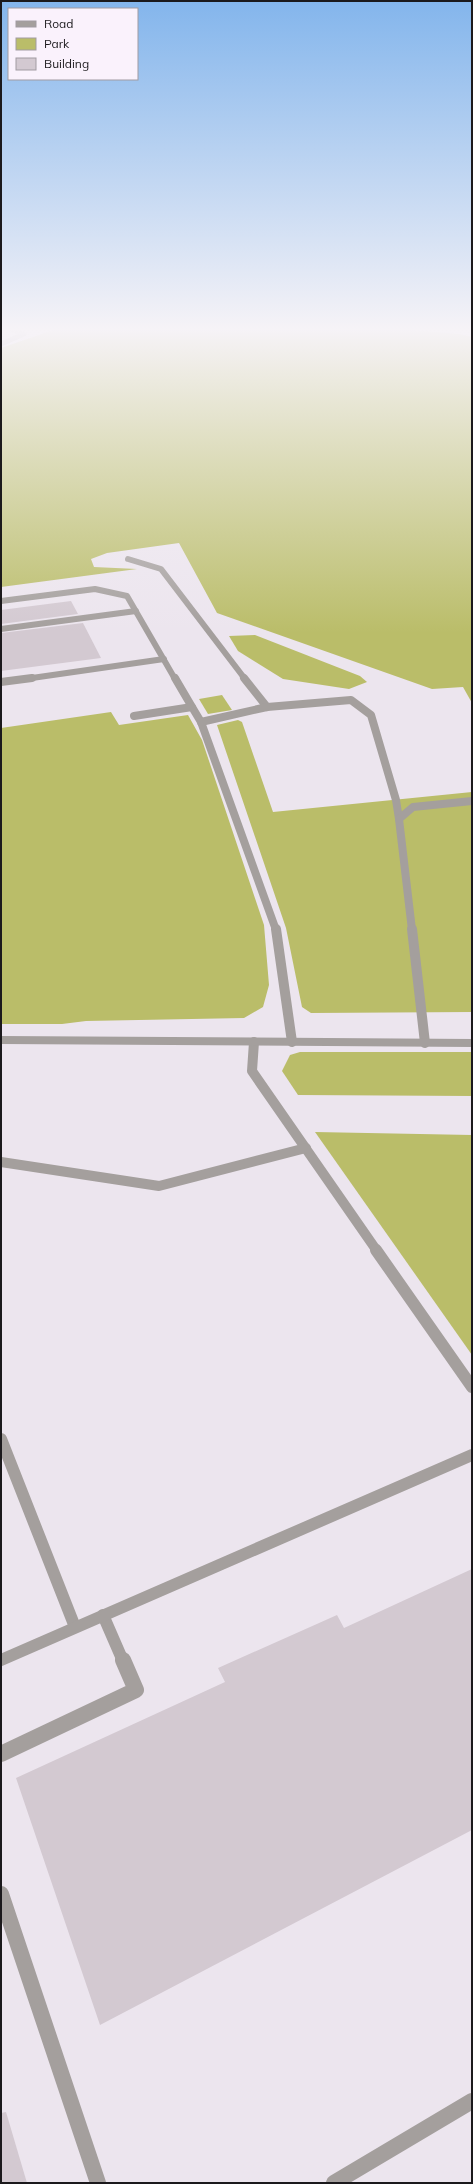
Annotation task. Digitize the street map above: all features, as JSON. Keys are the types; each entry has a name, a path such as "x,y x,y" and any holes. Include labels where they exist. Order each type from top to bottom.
{"street":[{"path":"1,1040 472,1043"}],"lane":[{"path":"128,559 161,569 267,707"},
{"path":"1,601 95,589 127,596 201,722 274,925 292,1042"},
{"path":"1,629 136,611"},
{"path":"1,682 164,659"},
{"path":"201,722 267,707 351,700 371,715 396,800 425,1043"},
{"path":"134,716 192,707"},
{"path":"399,819 413,807 472,801"},
{"path":"254,1042 252,1071 472,1387"},
{"path":"1,1162 159,1186 306,1148"},
{"path":"1,1439 76,1627"},
{"path":"1,1660 472,1455"},
{"path":"1,1754 136,1690 103,1615"},
{"path":"1,1894 98,2183"},
{"path":"334,2183 472,2101"}],"green space":[{"path":"1,430 472,430 472,703 463,687 432,689 217,613 179,543 107,553 91,559 94,567 137,569 1,587"},
{"path":"255,635 360,676 367,682 349,689 283,679 238,651 229,636"},
{"path":"222,695 232,710 208,714 199,699"},
{"path":"111,712 119,725 188,715 202,740 264,925 269,985 263,1007 244,1018 86,1021 62,1024 1,1024 1,728"},
{"path":"238,720 242,722 273,812 472,792 472,1012 311,1013 302,1007 286,928 217,725"},
{"path":"300,1052 472,1052 472,1096 298,1095 282,1071 290,1055"},
{"path":"315,1132 472,1135 472,1355"}],"building":[{"path":"71,601 78,614 1,624 1,610"},
{"path":"83,623 101,658 1,671 1,633"},
{"path":"472,1569 472,1830 100,2025 16,1778 225,1682 218,1668 337,1615 344,1628"},
{"path":"6,2112 27,2183 1,2183 1,2113"}]}
